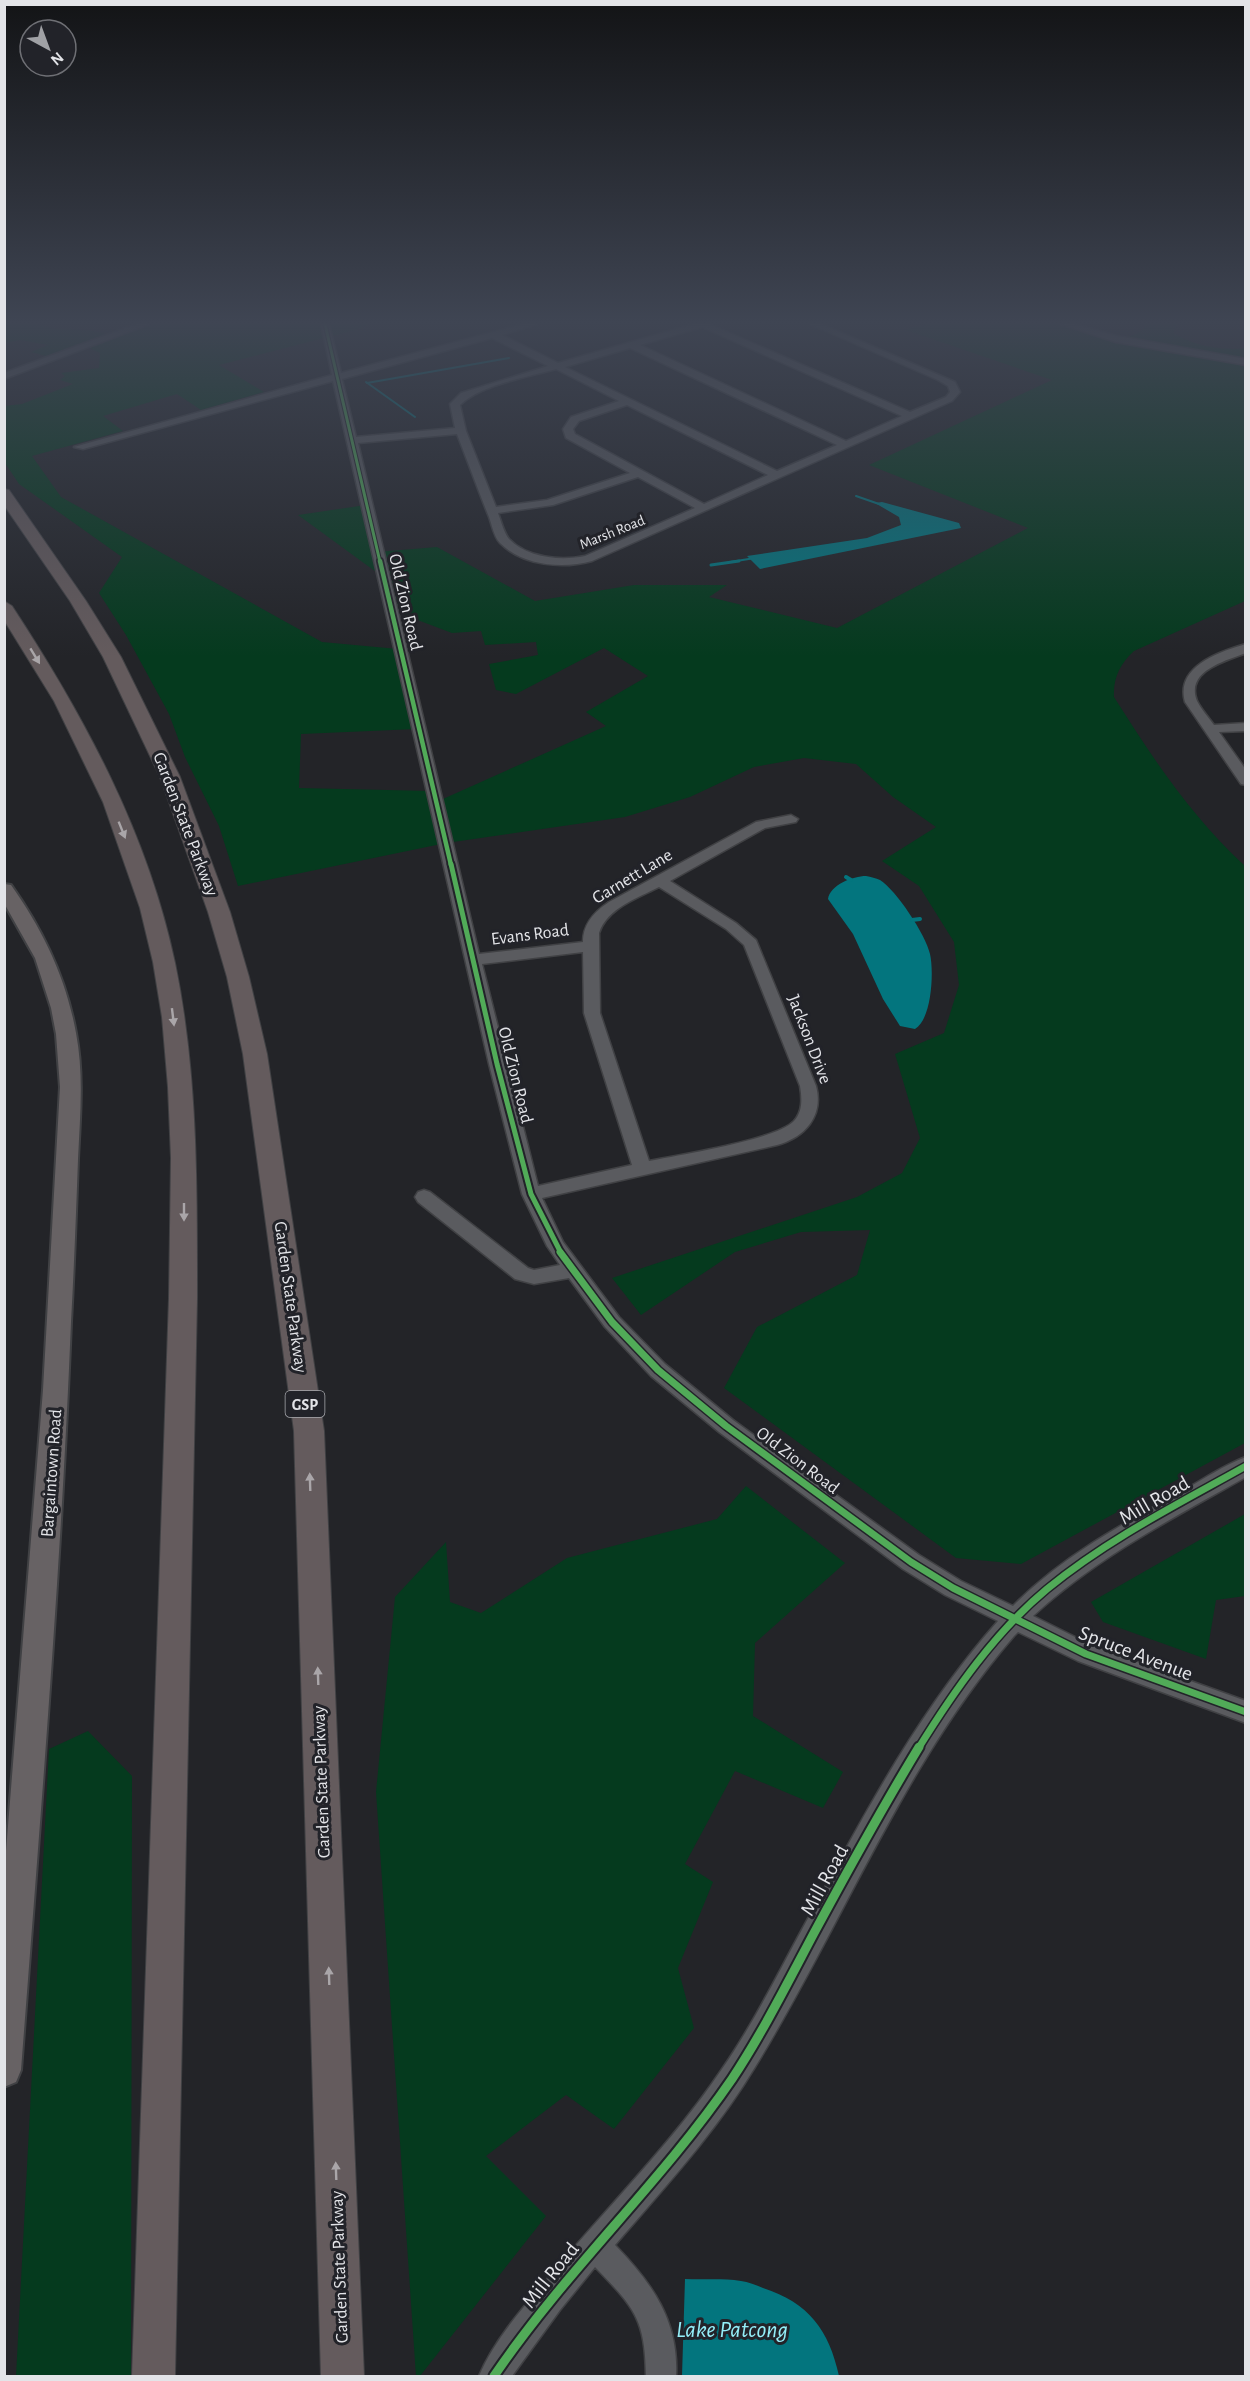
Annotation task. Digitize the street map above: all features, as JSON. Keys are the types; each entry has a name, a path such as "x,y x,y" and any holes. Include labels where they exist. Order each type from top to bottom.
{"highway":[{"name":"Garden State Parkway","path":"4,493 78,601 140,710 216,901 238,977 255,1054 278,1201 309,1431 344,2376"},
{"path":"4,606 81,737 100,775 134,858 146,891 162,959 173,1018 179,1080 184,1198 183,1298 154,2376"}],"main road":[{"name":"Bargaintown Road","path":"4,889 25,919 52,979 68,1044 71,1087 59,1357 31,1746 4,2070"}],"street":[{"path":"79,447 124,435"},
{"name":"Old Zion Road","path":"352,435 473,960 531,1194 556,1246 612,1322 635,1347 658,1370 726,1426 911,1562 953,1588 1016,1620"},
{"path":"353,440 412,435"},
{"name":"Marsh Road","path":"463,435 500,536 507,543 543,561 564,563 598,556 868,435"},
{"path":"570,435 581,444 704,508"},
{"path":"696,435 778,476"},
{"path":"825,435 846,445"},
{"path":"492,511 549,504 637,474"},
{"path":"1245,648 1198,670 1188,682 1189,698 1245,781"},
{"path":"1210,729 1245,727"},
{"name":"Garnett Lane","path":"642,1168 592,1013 591,933 599,916 660,881 761,825 791,819"},
{"name":"Jackson Drive","path":"531,1194 783,1137 802,1122 810,1109 812,1101 808,1086 750,943 731,926 660,881"},
{"name":"Evans Road","path":"473,960 591,946"},
{"path":"424,1197 522,1274 534,1277 572,1270"},
{"name":"Mill Road","path":"495,2376 552,2297 675,2153 731,2080 782,1997 876,1819 955,1690 983,1654 1046,1591 1090,1556 1245,1466"},
{"name":"Spruce Avenue","path":"1016,1620 1086,1654 1245,1712"},
{"path":"595,2246 632,2284 650,2309 659,2332 661,2376"}],"green space":[{"path":"5,435 108,435 32,456 61,497 322,642 398,649 416,729 301,734 299,788 431,791 434,803 606,726 586,712 648,676 604,648 516,694 496,690 489,664 538,655 536,642 485,645 481,631 452,633 391,610 383,577 298,515 366,505 377,552 437,547 535,601 634,585 727,585 709,597 837,628 1028,528 869,465 933,435 1245,435 1245,601 1134,651 1118,672 1114,697 1190,807 1245,866 1245,1443 1021,1564 956,1558 724,1388 757,1327 857,1275 870,1230 801,1232 735,1252 641,1315 612,1278 857,1197 902,1173 920,1138 895,1054 944,1033 959,985 954,942 919,886 882,861 936,827 893,797 856,764 804,758 754,767 690,797 625,817 446,843 238,886 219,826 185,757 169,714 126,635 99,593 122,557 19,484 5,463"},
{"path":"746,1486 845,1563 755,1643 753,1716 843,1772 823,1808 735,1771 685,1864 713,1882 678,1968 694,2028 614,2129 566,2095 486,2156 546,2216 420,2376 416,2376 376,1792 395,1597 446,1542 450,1602 481,1613 567,1558 717,1519"},
{"path":"1245,1514 1245,1596 1216,1600 1206,1659 1103,1622 1091,1602"},
{"path":"88,1731 132,1776 131,2376 16,2376 49,1749"}],"water":[{"path":"882,502 959,523 961,528 760,569 747,556 867,538 901,525 899,517 875,503"},
{"path":"866,876 880,880 894,893 917,925 930,954 932,971 928,1005 921,1024 915,1029 900,1026 883,999 853,934 828,899 833,890 843,882"},
{"name":"Lake Patcong","path":"685,2279 744,2281 779,2294 793,2302 805,2310 823,2332 839,2376 682,2376"}],"waterway":[{"path":"856,496 879,504"},
{"path":"730,562 755,558"},
{"path":"711,565 739,561"},
{"path":"846,877 851,880"},
{"path":"912,920 920,919"}],"cycle path":[{"path":"351,435 497,1064 531,1194 556,1246 612,1322 658,1370 726,1426 911,1562 953,1588 1086,1654 1246,1712"},
{"path":"494,2376 549,2299 673,2156 731,2080 769,2018 909,1764 970,1671 1025,1609 1069,1572 1143,1524 1246,1466"}]}
